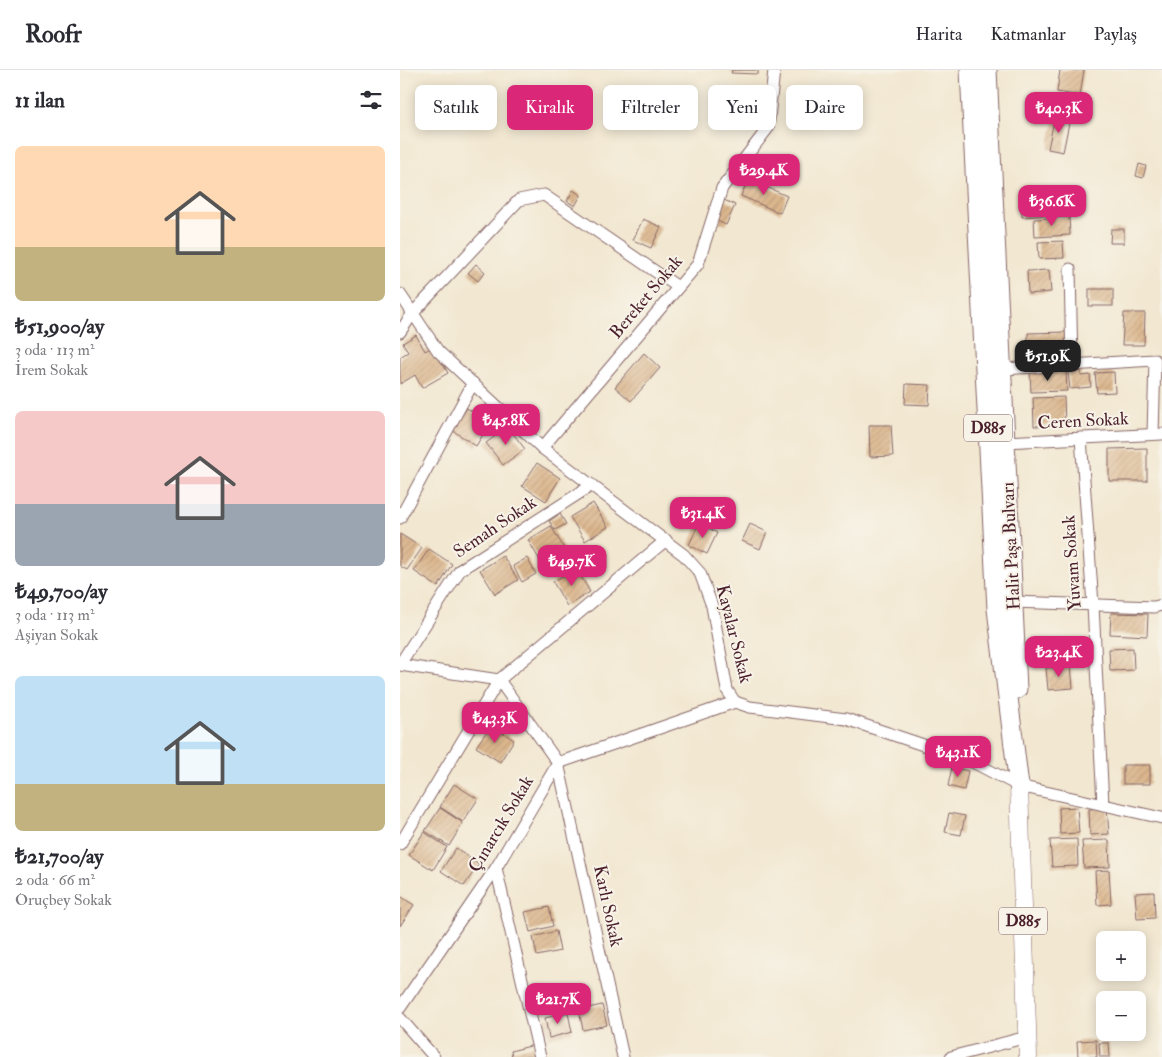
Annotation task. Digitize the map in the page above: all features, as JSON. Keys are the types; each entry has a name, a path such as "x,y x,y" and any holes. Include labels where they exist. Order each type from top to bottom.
{"highway":[{"name":"Halit Paşa Bulvarı","path":"970,70 997,608 1018,786"},
{"name":"Halit Paşa Bulvarı","path":"987,70 1017,657 1018,786"}],"main road":[{"name":"D885","path":"1018,786 1028,1057"}],"street":[{"name":"Bereket Sokak","path":"542,448 698,264 722,188 768,128 774,70"},
{"path":"400,332 413,313 519,200 544,195 678,288"},
{"path":"1070,269 1072,365"},
{"name":"Kayalar Sokak","path":"400,294 438,351 542,448 666,540 684,555 700,574 712,606 727,690 735,702"},
{"path":"1002,369 1154,360 1158,434"},
{"path":"400,518 473,383"},
{"name":"Ceren Sokak","path":"1006,442 1158,434"},
{"name":"Yuvam Sokak","path":"1081,438 1093,605 1103,805"},
{"name":"Semah Sokak","path":"400,664 460,570 592,484"},
{"path":"400,844 499,680 666,540"},
{"path":"1014,602 1162,606"},
{"path":"400,664 499,680 558,763 735,702 750,708 846,719 971,761 1018,786 1162,818"},
{"name":"Çınarcık Sokak","path":"400,1008 496,868 558,763"},
{"name":"Karlı Sokak","path":"558,763 623,1057"},
{"path":"496,868 540,1057"},
{"path":"400,1018 434,1057"},
{"path":"951,1057 1028,1036"}],"building":[{"path":"732,70 758,70 758,74 731,73"},
{"path":"1060,70 1084,70 1080,96 1057,92"},
{"path":"1055,115 1070,118 1063,152 1048,149"},
{"path":"1139,164 1146,166 1143,178 1136,176"},
{"path":"748,179 787,196 780,213 741,196"},
{"path":"573,190 581,195 575,206 567,201"},
{"path":"1053,198 1054,215 1022,217 1021,200"},
{"path":"724,200 735,205 726,225 715,220"},
{"path":"1069,217 1070,235 1035,237 1034,219"},
{"path":"643,219 661,227 651,248 633,240"},
{"path":"1111,229 1124,229 1124,243 1110,243"},
{"path":"1063,241 1064,258 1039,259 1038,242"},
{"path":"476,264 485,272 478,281 468,273"},
{"path":"1049,270 1051,292 1028,294 1027,271"},
{"path":"1089,289 1113,289 1113,306 1089,306"},
{"path":"1124,313 1145,313 1144,345 1122,345"},
{"path":"1067,332 1068,352 1028,353 1028,333"},
{"path":"416,335 425,351 433,347 448,373 422,388 415,375 400,384 400,357 408,352 403,343"},
{"path":"644,353 660,368 631,401 615,387"},
{"path":"1066,371 1067,391 1031,392 1030,372"},
{"path":"1081,371 1081,376 1090,375 1091,387 1070,389 1068,372"},
{"path":"1114,372 1115,392 1097,393 1095,373"},
{"path":"906,384 930,385 929,405 905,404"},
{"path":"1064,397 1065,425 1034,426 1033,398"},
{"path":"467,408 490,423 476,446 452,430"},
{"path":"869,425 891,425 893,456 870,457"},
{"path":"508,427 525,449 503,465 486,443"},
{"path":"1147,448 1147,481 1109,481 1109,449"},
{"path":"537,463 560,478 546,501 522,486"},
{"path":"593,503 608,527 585,541 570,517"},
{"path":"560,514 566,524 555,530 549,521"},
{"path":"699,523 717,533 707,554 689,545"},
{"path":"750,524 767,532 760,549 742,541"},
{"path":"551,526 565,550 542,564 528,540"},
{"path":"400,534 422,548 407,570 400,566"},
{"path":"429,549 452,564 438,587 414,571"},
{"path":"503,556 518,580 495,594 480,570"},
{"path":"527,558 536,574 522,582 513,566"},
{"path":"576,568 590,592 567,606 553,582"},
{"path":"1111,613 1148,614 1147,636 1110,634"},
{"path":"1133,648 1134,670 1110,671 1109,649"},
{"path":"1071,666 1073,688 1048,690 1046,668"},
{"path":"491,725 514,740 500,762 476,747"},
{"path":"1123,765 1150,765 1150,784 1123,784"},
{"path":"952,767 968,771 964,790 948,786"},
{"path":"454,784 478,799 463,822 440,807"},
{"path":"1077,807 1079,833 1060,834 1059,808"},
{"path":"440,808 463,823 449,846 425,831"},
{"path":"1107,808 1109,834 1090,835 1089,809"},
{"path":"949,813 965,816 961,835 945,832"},
{"path":"424,832 447,847 433,870 409,855"},
{"path":"1077,839 1078,866 1052,867 1050,840"},
{"path":"1109,840 1110,867 1084,868 1082,841"},
{"path":"456,848 479,864 464,886 441,871"},
{"path":"1109,870 1111,904 1097,905 1095,871"},
{"path":"1154,892 1155,918 1137,919 1135,893"},
{"path":"400,896 414,905 400,926"},
{"path":"549,907 553,926 530,932 525,912"},
{"path":"556,931 560,951 537,956 533,937"},
{"path":"602,1005 607,1025 583,1030 579,1010"},
{"path":"568,1013 572,1032 549,1038 545,1018"},
{"path":"1096,1040 1097,1057 1078,1057 1077,1041"},
{"path":"1099,1043 1109,1043 1110,1057 1100,1057"},
{"path":"534,1045 536,1057 512,1057 511,1051"}]}
